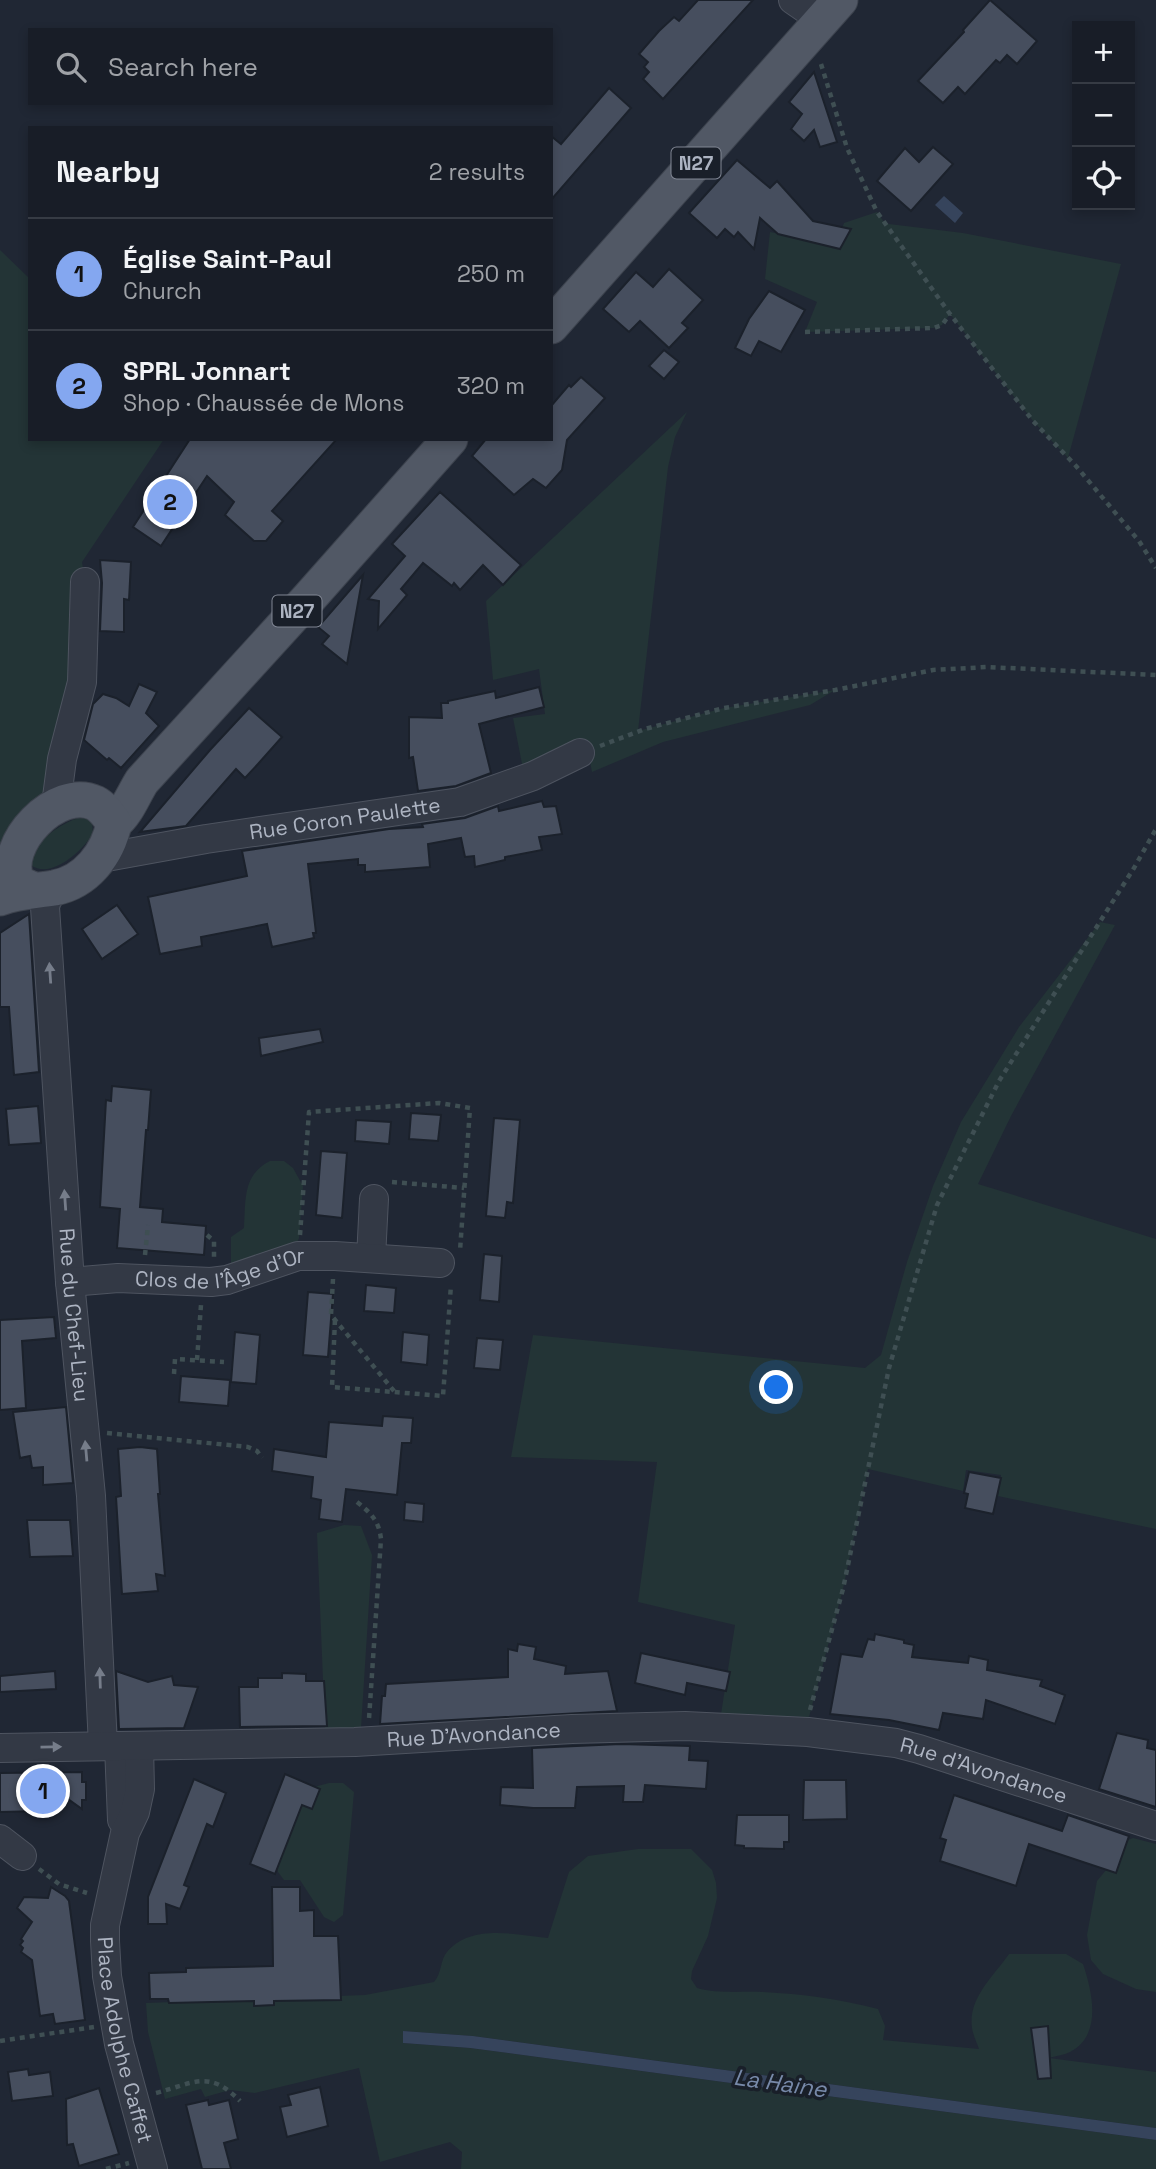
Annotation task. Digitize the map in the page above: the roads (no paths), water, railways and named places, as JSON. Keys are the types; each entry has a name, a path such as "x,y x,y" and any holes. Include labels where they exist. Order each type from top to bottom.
{"main road":[{"name":"N27","path":"553,324 825,17"},
{"name":"N27","path":"101,858 111,838 106,813 123,816 129,800 142,781 448,441"},
{"path":"101,858 83,874 20,886 12,851 22,828 32,818 56,805 83,799 106,813"}],"street":[{"path":"793,0 825,17"},
{"path":"56,805 62,758 82,682 85,582"},
{"name":"Rue Coron Paulette","path":"101,858 206,839 460,802 533,776 580,753"},
{"name":"Rue du Chef-Lieu","path":"20,886 47,900 45,907 70,1282 90,1496 120,1746"},
{"path":"371,1258 374,1199"},
{"name":"Clos de l'Âge d'Or","path":"70,1282 118,1278 203,1282 227,1280 298,1256 371,1258 446,1271"},
{"name":"Rue D'Avondance","path":"0,1748 368,1741 614,1727 685,1726 808,1732"},
{"name":"Rue d'Avondance","path":"808,1732 908,1746 1156,1826"},
{"name":"Place Adolphe Caffet","path":"120,1746 140,1790 135,1812 125,1833 104,1941 115,2024 153,2169"},
{"path":"0,1839 22,1856"}],"water":[{"path":"944,196 963,213 955,223 935,205"},
{"name":"La Haine","path":"403,2031 473,2036 1156,2128 1156,2140 470,2048 403,2043"}],"place":[{"name":"SPRL Jonnart","path":"170,502"},
{"name":"Église Saint-Paul","path":"43,1791"}]}
